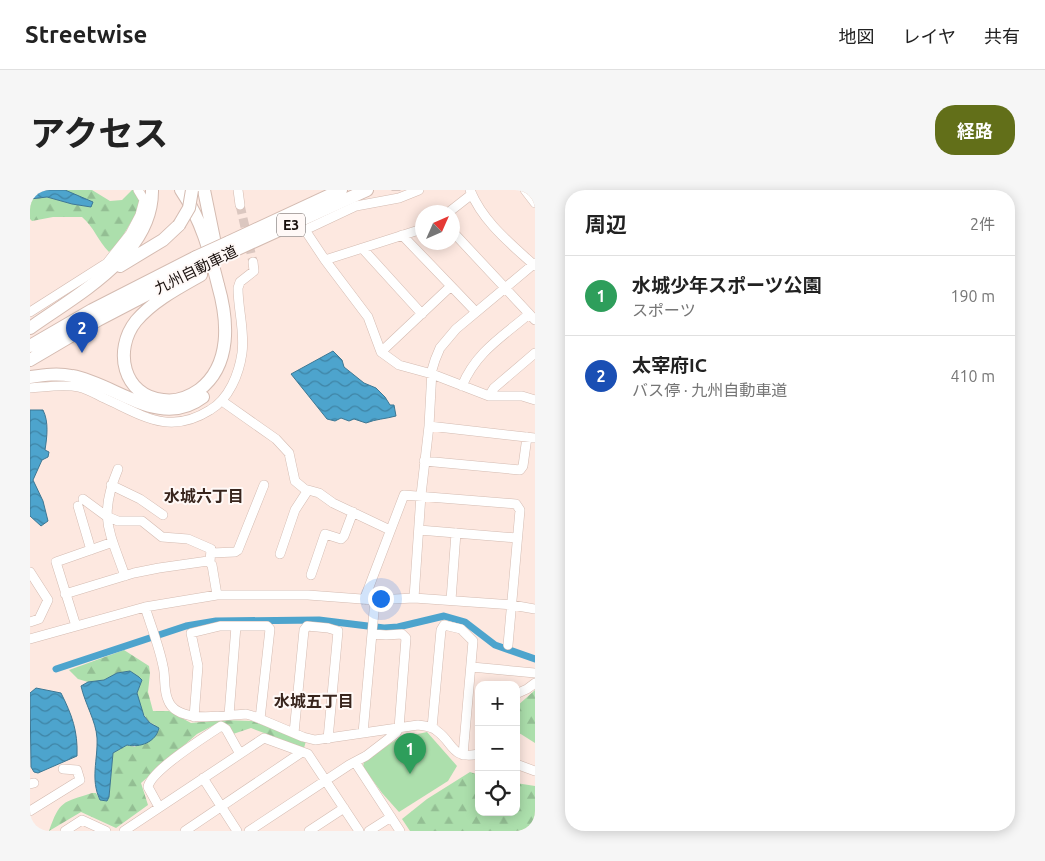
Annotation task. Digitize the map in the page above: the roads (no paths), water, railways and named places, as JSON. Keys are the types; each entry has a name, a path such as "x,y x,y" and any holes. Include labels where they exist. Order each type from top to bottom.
{"highway":[{"path":"90,285 119,260 139,236 148,218 152,190"},
{"path":"30,377 49,374 72,376 98,384 145,405 165,409 192,404 214,387 228,363 232,345 233,326 230,303 210,225 204,190"},
{"name":"九州自動車道","path":"30,360 98,320 232,250 345,194 367,190"},
{"path":"30,328 90,285 156,244 179,225 189,208 184,191"},
{"path":"184,191 201,224 224,306 225,341 216,372 197,392 180,399 163,400 154,398 139,389 128,374 123,359 125,342 131,329 149,309 199,267"},
{"name":"九州自動車道","path":"30,346 92,310 199,267"}],"street":[{"path":"30,312 107,262 130,234 142,210 143,197 138,190"},
{"path":"238,190 240,206"},
{"path":"419,190 397,194 356,206 305,230 368,317 381,352 399,364 432,374 489,396 522,396 535,400"},
{"path":"525,190 535,203"},
{"path":"414,598 424,461 435,360 440,348 456,329 534,264 487,220 471,192 457,205"},
{"path":"325,260 415,231"},
{"path":"402,235 476,312"},
{"path":"460,240 532,317 482,354 471,366 462,386"},
{"path":"362,248 422,314"},
{"path":"30,388 79,387 155,421 176,424 197,418 222,401 233,381 240,360 243,340 238,288 240,282 254,271 253,262"},
{"path":"381,352 451,286"},
{"path":"489,396 494,388 535,354"},
{"path":"222,401 276,439 289,453 295,481 307,491"},
{"path":"424,461 520,470 523,466 531,437 428,426"},
{"path":"118,469 111,485 106,505 106,516 107,525 125,576"},
{"path":"111,485 140,499 163,516"},
{"path":"65,594 125,576 236,552 264,485"},
{"path":"280,554 295,510 308,490 313,490 328,500 390,530"},
{"path":"364,600 404,495 516,504 520,510 508,645"},
{"path":"91,550 81,502 118,521 142,521 162,537 188,539 211,549 216,595"},
{"path":"311,575 325,534 341,539 344,536 353,512"},
{"path":"418,530 517,538"},
{"path":"451,600 456,533"},
{"path":"76,626 56,562 113,542"},
{"path":"30,572 48,600 39,619 30,622"},
{"path":"30,639 145,607 216,595 308,595 364,600 414,598 512,605 535,610"},
{"path":"364,733 375,600"},
{"path":"145,607 163,665 165,694 168,703 182,715 194,717 246,714 315,740 418,725 432,728 442,735 450,747 457,752 463,755 475,754"},
{"path":"229,715 236,626"},
{"path":"194,717 198,666 191,633 213,627 267,626 270,629 260,719"},
{"path":"294,733 304,630 307,626 328,628 338,631 328,739"},
{"path":"432,728 442,626 461,629 473,639 463,755"},
{"path":"249,831 392,737 399,728 406,638 402,634 373,634"},
{"path":"472,667 535,673"},
{"path":"520,692 535,682"},
{"path":"160,807 148,784 157,773 187,748 220,726 226,729 240,754"},
{"path":"124,831 264,738 309,756 359,831"},
{"path":"185,831 302,752"},
{"path":"355,762 400,831"},
{"path":"520,765 535,771"},
{"path":"30,811 80,780 77,770 63,769"},
{"path":"204,778 237,831"},
{"path":"309,831 344,808"},
{"path":"369,831 391,816"},
{"path":"65,831 82,820 106,831"}],"water":[{"path":"35,190 65,190 93,202 91,207 47,197 30,199"},
{"path":"333,351 342,360 344,367 364,383 376,388 390,405 394,405 396,416 366,423 354,419 349,421 341,418 335,421 327,419 291,374"},
{"path":"30,410 43,410 47,425 45,450 49,452 48,457 42,460 33,480 43,501 48,521 41,526 30,516"},
{"path":"130,671 142,680 137,693 144,716 150,723 159,728 155,737 147,743 137,746 127,745 113,753 109,797 107,801 100,800 95,785 96,732 81,686 88,682 104,680 117,673"},
{"path":"36,688 61,693 74,723 77,747 77,756 38,773 34,772 31,767 30,693"}],"waterway":[{"path":"56,669 186,626 216,621 319,620 384,628 398,627 444,616 465,622 495,645 535,659"}],"tunnel":[{"path":"240,205 253,262"}],"place":[{"name":"太宰府IC","path":"82,353"},
{"name":"水城少年スポーツ公園","path":"410,774"}],"district":[{"name":"水城六丁目","path":"204,496"},
{"name":"水城五丁目","path":"314,701"}]}
